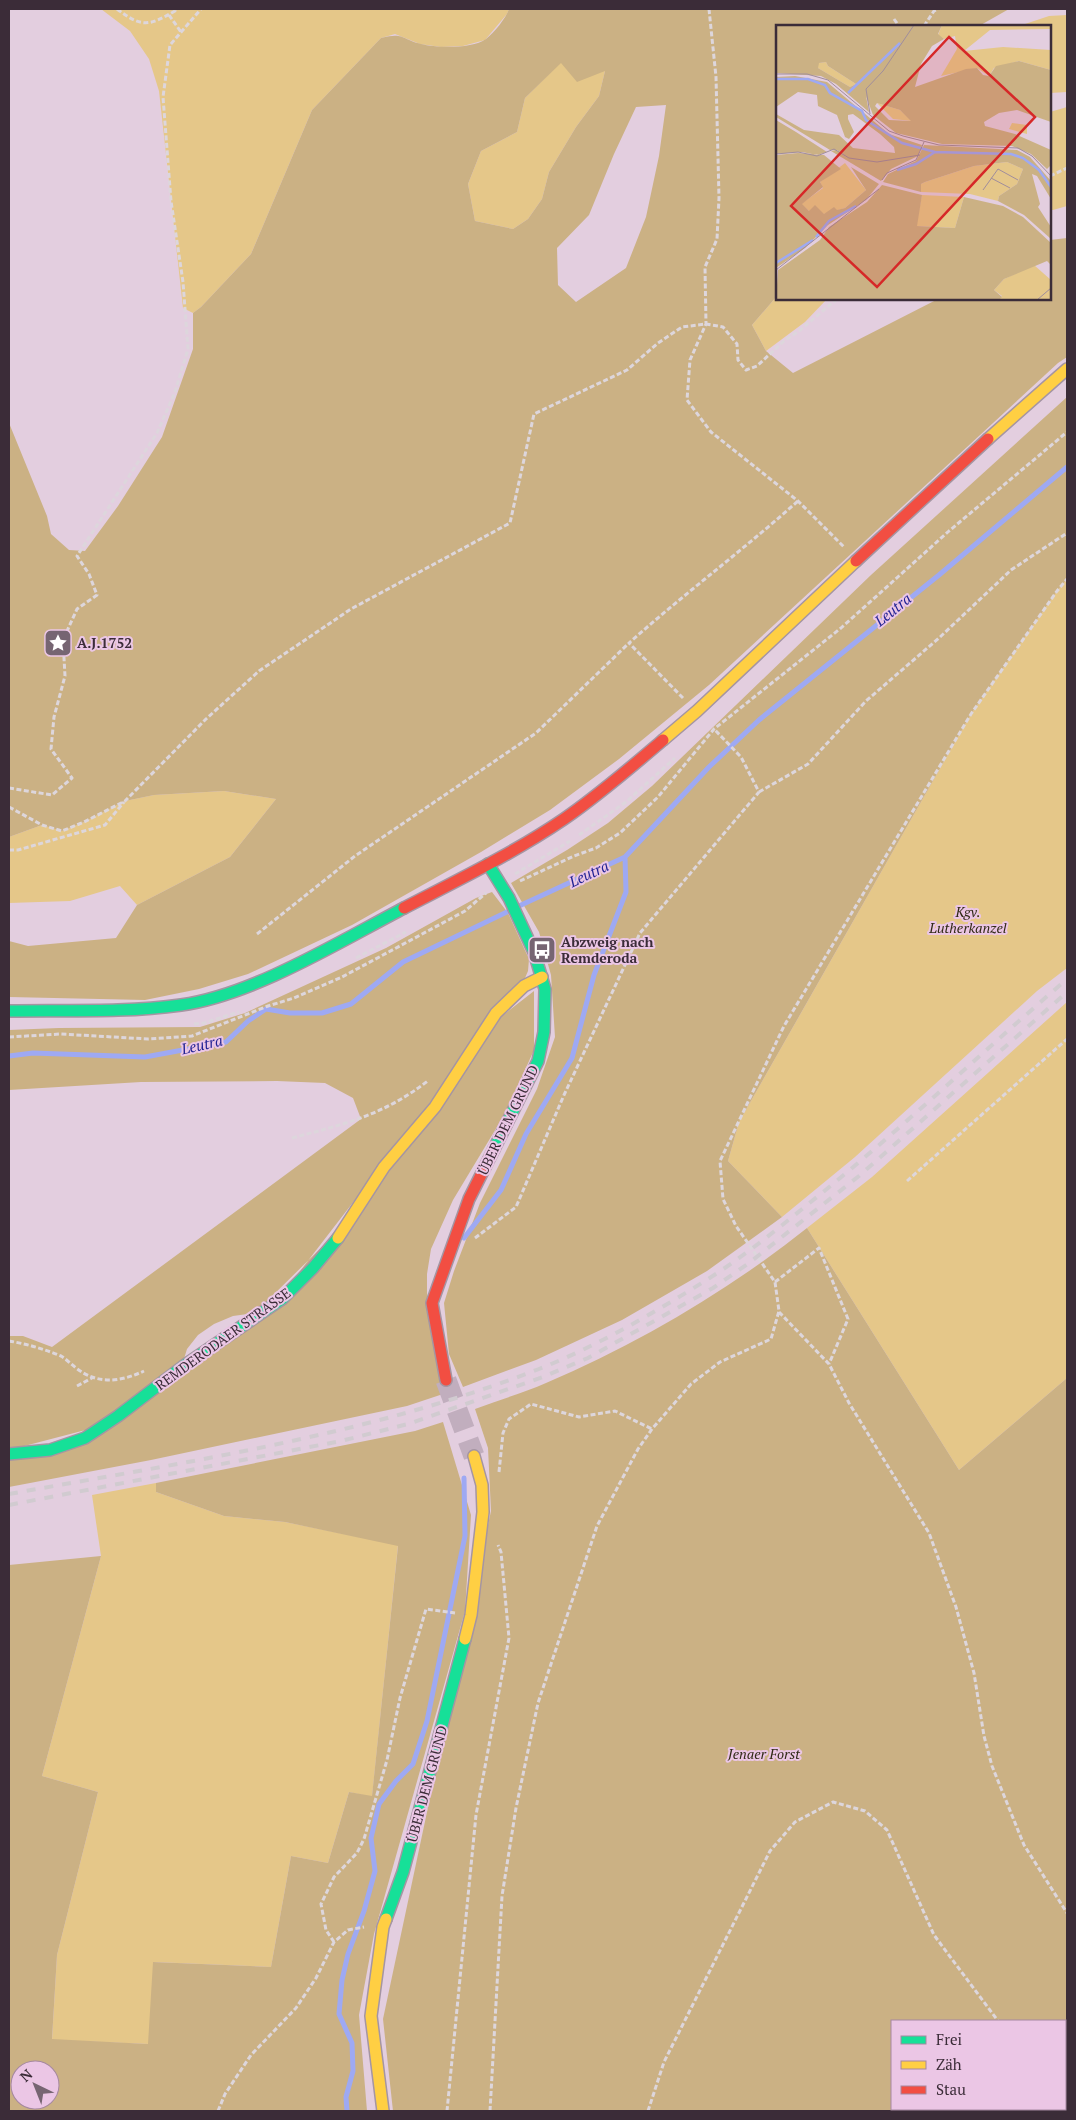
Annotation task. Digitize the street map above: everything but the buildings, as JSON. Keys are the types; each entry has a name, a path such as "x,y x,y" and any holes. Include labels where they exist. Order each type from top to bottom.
{"street":[{"path":"9,1011 147,1008 182,1004 222,995 259,981 309,958 488,864 563,820 604,790 697,712 941,481 1067,369"},
{"name":"ÜBER DEM GRUND","path":"446,1380 432,1303 469,1199 538,1061 546,1012 542,977 528,936 509,898 488,864"},
{"name":"REMDERODAER STRASSE","path":"9,1454 41,1451 68,1445 99,1429 295,1287 342,1232 383,1169 432,1111 487,1024 522,988 542,977"},
{"name":"ÜBER DEM GRUND","path":"384,2111 370,2016 383,1927 404,1872 471,1615 483,1512 482,1485 474,1456"}],"path":[{"path":"117,9 133,21 154,23 176,9"},
{"path":"9,788 52,795 72,778 52,749 54,717 65,676 63,640 77,609 96,595 89,574 77,556 157,434 175,392 188,349 183,282 172,201 163,96 170,45 201,9"},
{"path":"708,9 716,77 720,163 717,239 705,267 706,324 690,360 686,400 711,432 798,501 857,560"},
{"path":"925,25 934,11 938,9"},
{"path":"169,15 181,32"},
{"path":"894,19 898,25"},
{"path":"1051,176 1067,168"},
{"path":"9,850 18,850 105,825 125,801 206,719 258,671 351,609 510,523 534,414 627,370 658,343 682,327 706,324 723,327 737,344 738,360 746,370 757,366 784,341 836,300"},
{"path":"257,934 354,856 536,733 629,643 685,594 754,540 798,501"},
{"path":"470,1242 516,1207 564,1095 640,933 759,792 808,764 866,701 939,638 1011,570 1067,533"},
{"path":"490,2111 502,1896 516,1808 538,1702 597,1526 638,1449 652,1429 692,1384 720,1362 771,1339 779,1311 774,1282 736,1226 723,1199 720,1161 784,1026 971,714 1067,579"},
{"path":"629,643 697,712"},
{"path":"718,733 741,756 759,792"},
{"path":"475,895 564,845 600,821 626,802 677,757"},
{"path":"9,807 42,825 62,831 125,801"},
{"path":"348,962 407,931"},
{"path":"186,1024 204,1023 240,1011"},
{"path":"907,1181 1067,1039"},
{"path":"292,1138 361,1120 407,1097 430,1080"},
{"path":"774,1282 819,1248 848,1319 829,1364"},
{"path":"779,1311 829,1364 849,1403 929,1533 956,1607 969,1654 992,1766 1024,1845 1067,1913"},
{"path":"9,1342 28,1344 63,1357 76,1369 93,1378 111,1381 128,1378 145,1370"},
{"path":"76,1386 93,1378"},
{"path":"482,1485 498,1481 503,1433 509,1418 531,1404 579,1417 615,1410 652,1429"},
{"path":"447,2111 476,1815 509,1638 501,1552 494,1536"},
{"path":"334,1942 326,1930 321,1904 334,1877 358,1853 364,1838 387,1760 400,1698 426,1609 459,1614"},
{"path":"648,2111 664,2062 770,1851 794,1822 833,1802 865,1811 888,1830 934,1936 997,2020"},
{"path":"218,2111 224,2094 251,2055 296,2008 316,1978 334,1942 348,1930 368,1926"}],"green space":[{"path":"101,9 509,9 485,40 463,46 441,47 420,44 395,34 381,38 312,110 251,254 193,313 183,308 159,91 149,59 130,31"},
{"path":"509,9 1009,9 981,25 776,25 776,297 752,325 766,351 793,373 936,300 1051,300 1051,240 1067,238 1067,357 1058,363 709,685 619,759 550,810 481,852 352,925 248,974 199,989 145,1000 9,997 9,941 28,946 116,938 137,905 230,857 276,799 224,791 154,795 125,801 62,831 42,825 9,837 9,423 47,516 51,534 69,550 85,551 118,506 162,437 193,349 193,313 251,254 312,110 381,38 398,36 421,44 464,46 486,39 499,25","holes":["561,63 577,82 605,71 599,96 576,127 549,172 542,199 528,219 513,229 475,221 468,184 481,151 517,132 525,98","666,105 659,156 646,217 626,268 576,302 558,285 557,248 589,215 636,107"]},
{"path":"1067,15 1067,92 1051,93 1051,25 1022,25 1049,16"},
{"path":"561,62 605,71 599,96 576,127 549,172 542,199 528,219 513,229 475,221 468,184 481,151 517,132 525,98"},
{"path":"1067,107 1067,206 1053,210 1051,210 1051,112"},
{"path":"776,297 776,300 826,300 805,322 766,351 752,325"},
{"path":"1067,397 1067,579 971,714 739,1122 728,1161 782,1217 707,1271 622,1320 536,1360 463,1387 449,1354 444,1303 480,1203 537,1089 555,1037 551,975 539,932 511,883 608,823 652,786 871,575"},
{"name":"Kgv. Lutherkanzel","path":"1067,579 1067,968 1037,991 855,1157 782,1217 728,1161 739,1122 971,714"},
{"path":"224,791 276,799 230,857 137,905 120,886 70,901 9,903 9,837 42,825 62,831 125,801 154,795"},
{"path":"492,892 508,913 529,959 525,978 339,1230 255,1313 233,1316 214,1324 198,1335 187,1349 183,1362 97,1427 9,1450 9,1336 23,1336 52,1347 361,1119 353,1098 325,1083 277,1081 141,1082 9,1090 9,1030 200,1027 245,1013 386,948 476,898"},
{"path":"534,991 534,1050 506,1112 453,1200 431,1249 427,1274 427,1293 432,1332 446,1393 407,1406 151,1460 9,1487 9,1459 51,1453 270,1310 489,1026"},
{"path":"1067,1002 1067,1378 959,1470 807,1228 872,1177"},
{"name":"Jenaer Forst","path":"807,1228 959,1470 1067,1378 1067,2111 393,2111 383,2019 491,1511 488,1448 475,1409 537,1387 615,1351 682,1314 746,1273"},
{"path":"443,1422 471,1515 465,1611 374,1934 359,2015 367,2111 9,2111 9,1565 101,1556 42,1776 98,1792 57,1955 52,2039 148,2044 153,1962 271,1967 291,1856 328,1863 349,1792 372,1796 398,1546 285,1522 224,1516 156,1492 156,1483 415,1431"},
{"path":"156,1483 156,1492 224,1516 285,1522 398,1545 372,1797 349,1792 328,1863 291,1856 271,1967 154,1962 149,2044 52,2040 57,1955 98,1792 42,1776 101,1556 92,1495"}],"waterway":[{"name":"Leutra","path":"519,906 625,857 709,767 759,720 939,575 1067,467"},
{"path":"464,1238 501,1190 526,1134 572,1058 594,975 626,892 625,857"},
{"name":"Leutra","path":"9,1056 33,1053 145,1057 226,1042 248,1021 266,1009 290,1013 322,1013 351,1004 403,962 509,911"},
{"path":"347,2111 346,2097 353,2071 352,2043 339,2014 342,1980 348,1954 364,1911 375,1871 371,1838 379,1804 396,1781 413,1764 427,1721 465,1536 464,1478"}],"tunnel":[{"path":"446,1380 474,1456"}],"railway":[{"path":"9,1494 210,1458 344,1429 410,1412 475,1392 539,1369 582,1350 624,1329 685,1293 718,1273 757,1245 873,1150 1067,979"},
{"path":"9,1505 341,1441 408,1424 543,1377 588,1358 713,1288 749,1263 859,1176 1067,992"}],"traffic: fast":[{"path":"488,864 509,898 534,952 545,989 544,1032 538,1061 494,1149"},
{"path":"9,1011 95,1011 160,1008 209,999 266,979 295,966 404,908"},
{"path":"9,1454 50,1450 85,1438 118,1416 185,1365 282,1299 313,1268 338,1238"},
{"path":"386,1919 403,1872 465,1639"}],"traffic: slow":[{"path":"988,439 1067,369"},
{"path":"663,740 697,711 856,561"},
{"path":"338,1238 384,1167 435,1107 496,1013 524,986 542,977"},
{"path":"465,1639 471,1615 483,1512 482,1485 474,1456"},
{"path":"383,2111 371,2016 383,1927 386,1919"}],"traffic: jam":[{"path":"856,561 988,439"},
{"path":"404,908 486,866 564,819 663,740"},
{"path":"446,1380 432,1303 469,1199 494,1149"}],"place":[{"name":"A.J.1752","path":"58,643"},
{"name":"Abzweig nach Remderoda","path":"542,950"}]}
